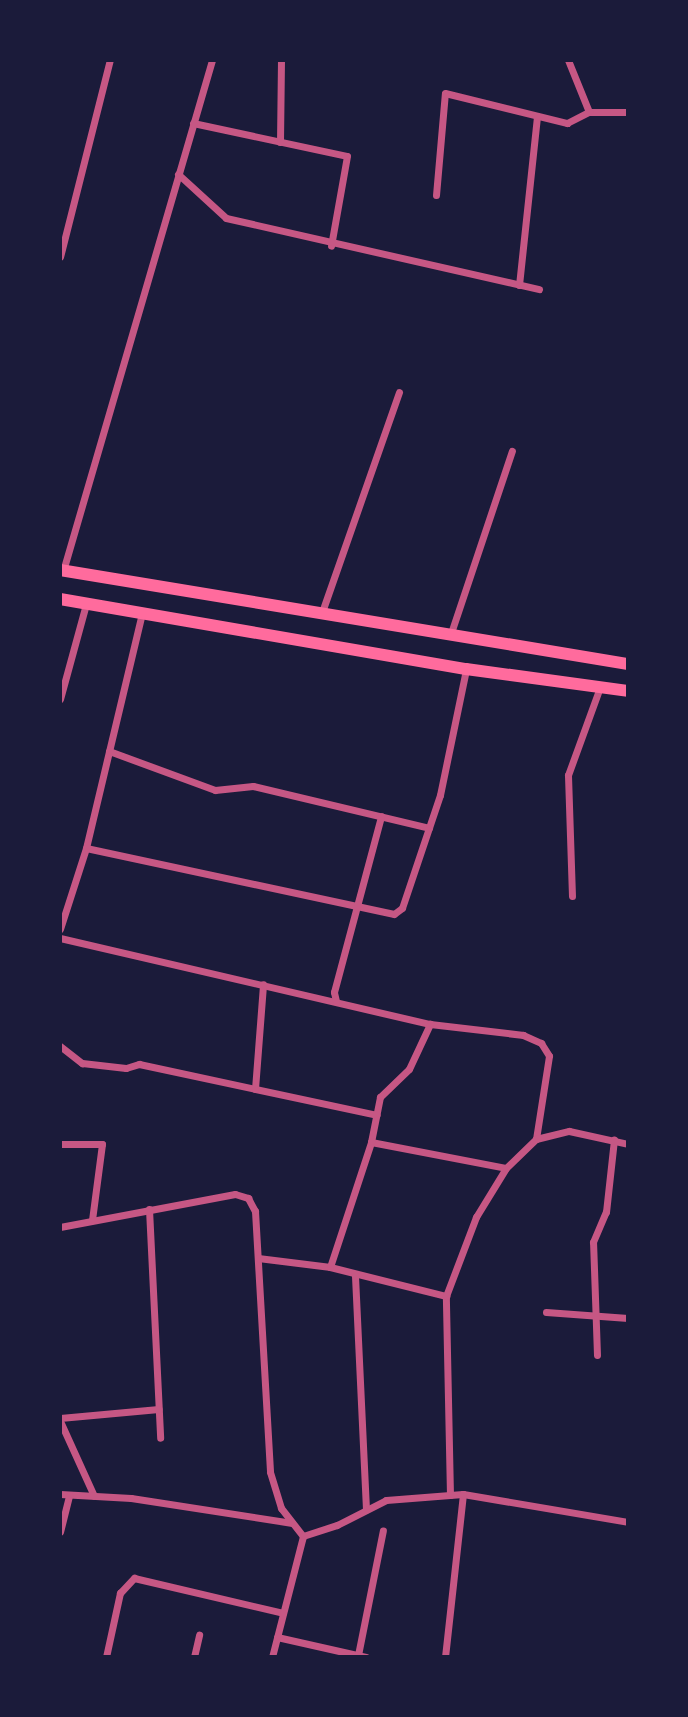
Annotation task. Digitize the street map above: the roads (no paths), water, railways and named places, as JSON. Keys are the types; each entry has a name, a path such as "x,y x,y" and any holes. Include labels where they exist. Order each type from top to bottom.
{"main road":[{"path":"62,570 628,664"},
{"path":"60,599 466,669 628,691"}],"street":[{"path":"60,257 110,60"},
{"path":"62,570 212,60"},
{"path":"280,142 281,60"},
{"path":"568,60 589,112"},
{"path":"436,195 445,93 567,123 589,112 628,112"},
{"path":"519,285 537,116"},
{"path":"193,123 347,156 331,246"},
{"path":"178,174 226,218 331,246 539,289"},
{"path":"322,612 399,392"},
{"path":"451,633 512,451"},
{"path":"60,699 86,604"},
{"path":"60,929 86,848 142,613"},
{"path":"86,848 383,915 402,908 429,828 466,669"},
{"path":"572,896 568,775 600,687"},
{"path":"109,751 215,790 253,786 429,828"},
{"path":"336,1001 381,816"},
{"path":"60,938 430,1024 502,1030 541,1043 548,1069 536,1139"},
{"path":"255,1089 263,984"},
{"path":"330,1267 371,1142 380,1097 409,1069 430,1024"},
{"path":"60,1046 82,1063 126,1068 139,1064 377,1115"},
{"path":"450,1495 446,1296 476,1217 506,1168 536,1139 569,1131 628,1144"},
{"path":"597,1355 593,1242 606,1212 614,1139"},
{"path":"371,1142 506,1168"},
{"path":"60,1144 102,1144 92,1220"},
{"path":"60,1227 235,1194 248,1198 255,1211 270,1472 276,1497 303,1536"},
{"path":"149,1209 160,1438"},
{"path":"258,1258 330,1267 355,1276 446,1296"},
{"path":"355,1276 366,1510"},
{"path":"546,1312 628,1318"},
{"path":"94,1496 60,1420 159,1409"},
{"path":"60,1532 64,1494 292,1523"},
{"path":"303,1536 386,1500 463,1494 628,1522"},
{"path":"445,1657 463,1494"},
{"path":"277,1637 362,1656 383,1530"},
{"path":"272,1657 303,1536"},
{"path":"106,1657 120,1593 134,1578 283,1613"},
{"path":"194,1657 199,1635"}]}
